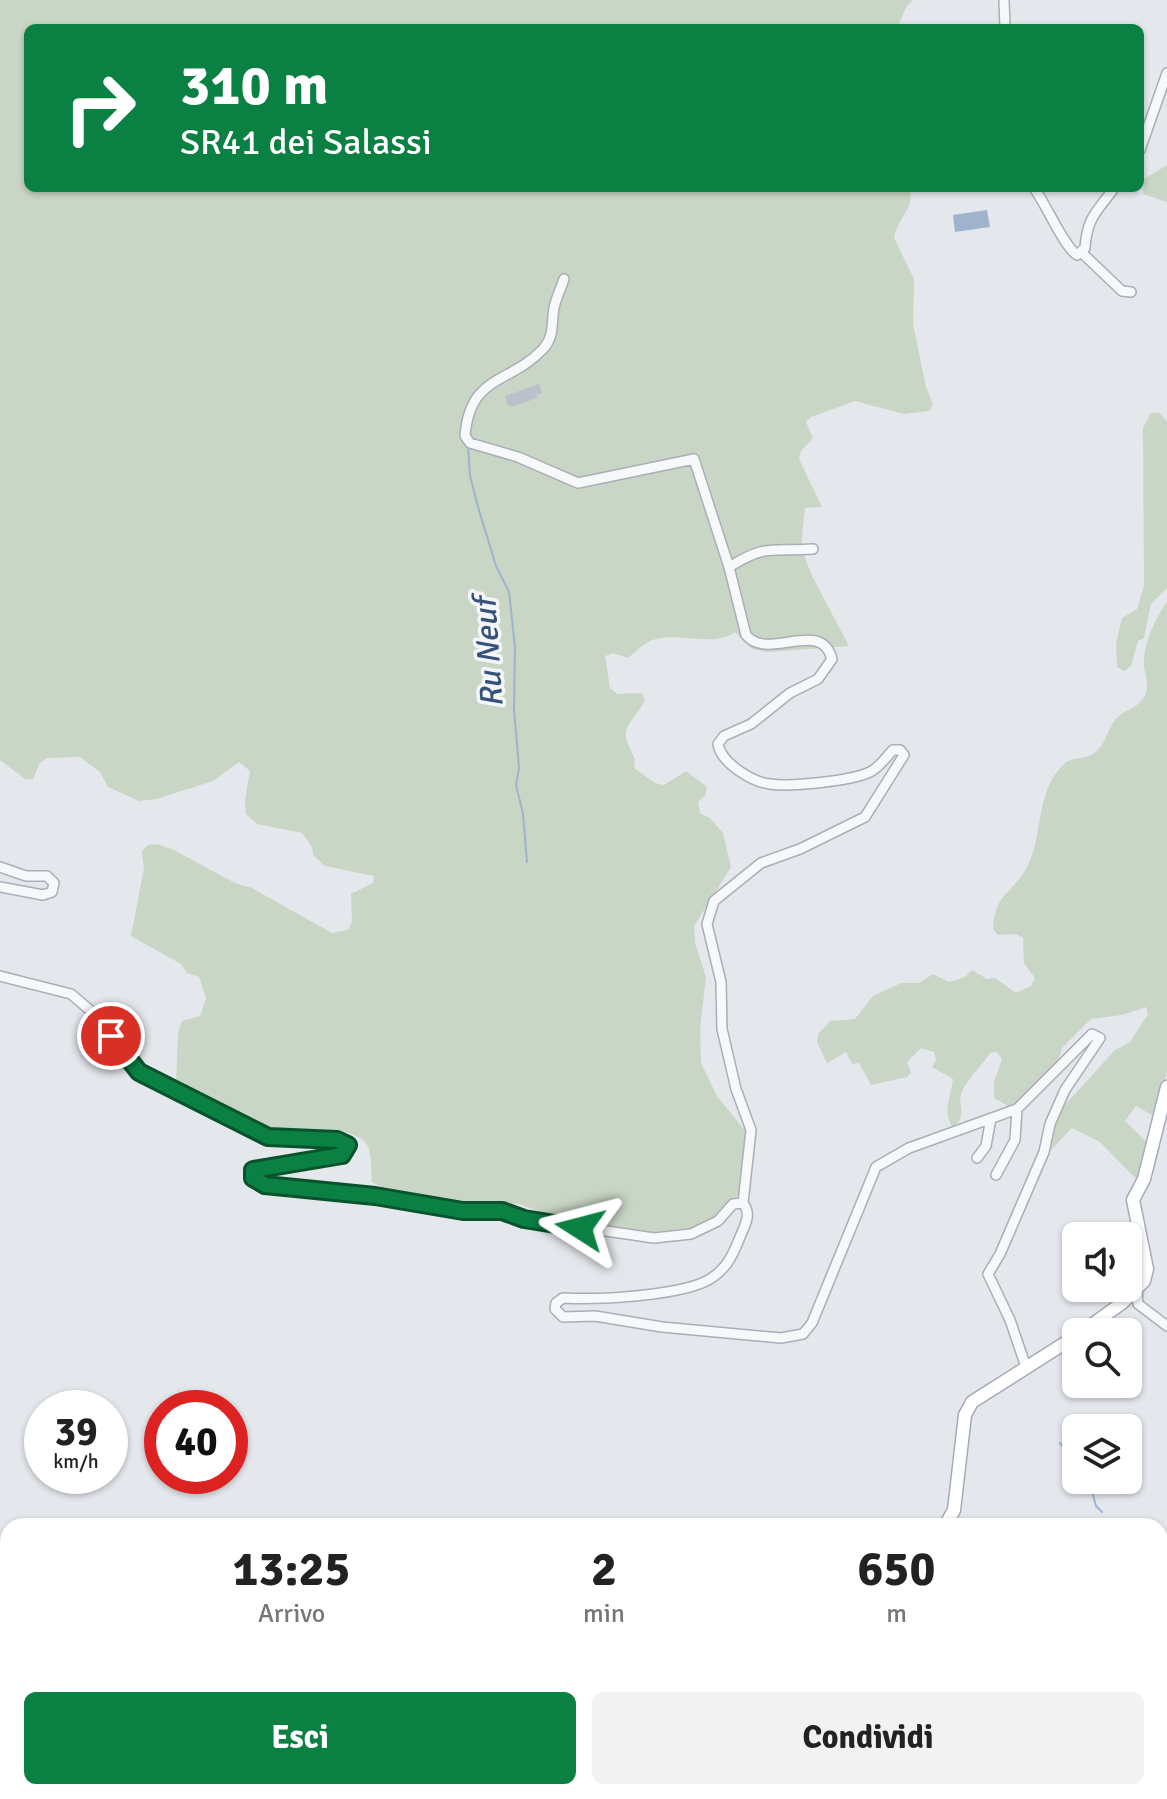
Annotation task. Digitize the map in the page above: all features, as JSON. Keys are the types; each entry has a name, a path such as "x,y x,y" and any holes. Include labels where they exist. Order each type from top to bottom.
{"main road":[{"path":"1137,1222 1133,1200 1144,1179 1167,1087"},
{"path":"1142,1244 1147,1269 1142,1284"},
{"path":"1100,1318 1121,1302"},
{"path":"950,1518 954,1510 960,1432 972,1402 1062,1345"}],"street":[{"path":"1004,0 1005,24"},
{"path":"1144,139 1167,73"},
{"path":"1037,192 1053,215 1069,248 1077,255 1082,253"},
{"path":"1082,253 1087,226 1111,192"},
{"path":"1082,253 1122,291 1131,292"},
{"path":"564,279 554,310 554,328 544,348 480,392 471,403 465,436 475,447 518,457 578,483 694,459 729,567 746,635 752,643 762,646 806,640 821,642 830,650 832,659 818,679 790,693 751,724 721,738 718,744 721,753 755,780 777,785 858,776 873,771 893,750 902,751 904,757 865,817 800,849 761,863 710,907 707,924 721,982 722,1029 736,1089 751,1130 743,1203 748,1210 747,1220 733,1254 711,1279 690,1289 584,1300 563,1298 556,1303 556,1312 563,1317 595,1316 662,1327 781,1338 803,1334 812,1323 876,1167 913,1147 1017,1109 1092,1034 1100,1038 1065,1090 1050,1124 1044,1152 988,1274 1010,1320 1026,1367"},
{"path":"729,567 750,555 773,548 813,549"},
{"path":"0,867 26,876 47,876 54,883 52,892 43,895 0,887"},
{"path":"0,976 71,994 99,1018 139,1072 268,1137 337,1140 348,1145 342,1155 253,1170 253,1178 265,1185 375,1196 463,1211 502,1211 524,1219 654,1238 691,1234 718,1221 733,1204 743,1203"},
{"path":"996,1175 1015,1140 1017,1109"},
{"path":"977,1158 986,1146 991,1118"},
{"path":"1138,1302 1167,1326"}],"green space":[{"path":"0,0 913,0 898,24 24,24 24,192 910,192 910,203 894,238 914,279 913,324 926,387 933,404 929,411 904,414 855,401 811,417 806,422 813,438 801,451 799,459 822,507 805,508 801,546 811,574 849,646 768,652 752,649 735,632 715,639 658,639 645,644 628,658 613,653 605,656 610,688 617,694 642,693 645,701 626,734 635,759 634,768 655,783 664,785 686,771 707,787 705,796 698,802 700,813 710,818 723,833 731,867 694,926 695,943 706,977 700,1029 701,1063 717,1096 747,1133 742,1191 714,1220 684,1231 646,1233 559,1219 519,1204 457,1203 384,1189 372,1182 368,1148 363,1140 353,1134 328,1130 265,1130 207,1103 176,1083 178,1033 182,1021 200,1016 206,998 199,977 187,973 181,964 131,936 144,868 142,851 148,845 157,844 174,850 235,883 252,888 332,933 348,930 352,922 351,894 373,883 374,876 325,866 313,855 312,847 302,833 257,824 246,814 250,771 239,762 213,781 156,799 139,801 108,787 100,772 80,757 47,758 40,763 33,779 25,779 0,760"},
{"path":"1167,165 1167,202 1143,194 1144,179"},
{"path":"1151,413 1160,413 1167,422 1167,588 1151,604 1144,638 1138,641 1131,666 1124,671 1117,667 1116,643 1122,618 1137,609 1144,586 1143,428"},
{"path":"1167,601 1167,1071 1157,1118 1136,1106 1125,1121 1149,1144 1139,1182 1100,1142 1072,1128 1048,1153 1059,1113 1115,1050 1130,1042 1148,1014 1146,1007 1122,1015 1091,1019 1062,1048 1057,1065 1010,1107 994,1098 994,1082 1002,1059 997,1052 990,1053 962,1091 960,1118 953,1127 948,1110 953,1079 932,1067 936,1060 934,1052 921,1048 907,1062 911,1073 907,1077 871,1085 859,1063 852,1064 846,1052 827,1063 817,1042 818,1034 830,1021 855,1019 873,996 901,983 919,983 933,974 949,982 965,977 972,970 987,979 995,978 1016,993 1031,986 1035,978 1024,963 1023,938 1015,934 998,935 993,929 997,908 1027,867 1044,801 1054,776 1066,762 1095,752 1115,720 1144,698 1147,686 1144,663 1146,646"}],"water":[{"path":"987,210 990,227 955,232 953,215"}],"building":[{"path":"539,384 542,393 536,395 537,398 511,407 507,404 505,396"}],"waterway":[{"name":"Ru Neuf","path":"468,446 470,476 478,507 496,566 509,592 515,647 514,710 519,768 516,785 523,814 527,862"},
{"path":"1093,1494 1096,1506 1102,1512"}],"route":[{"path":"111,1036 139,1072 268,1137 337,1140 348,1145 348,1150 342,1155 253,1170 253,1178 265,1185 375,1196 463,1211 502,1211 524,1219 580,1228"}]}
